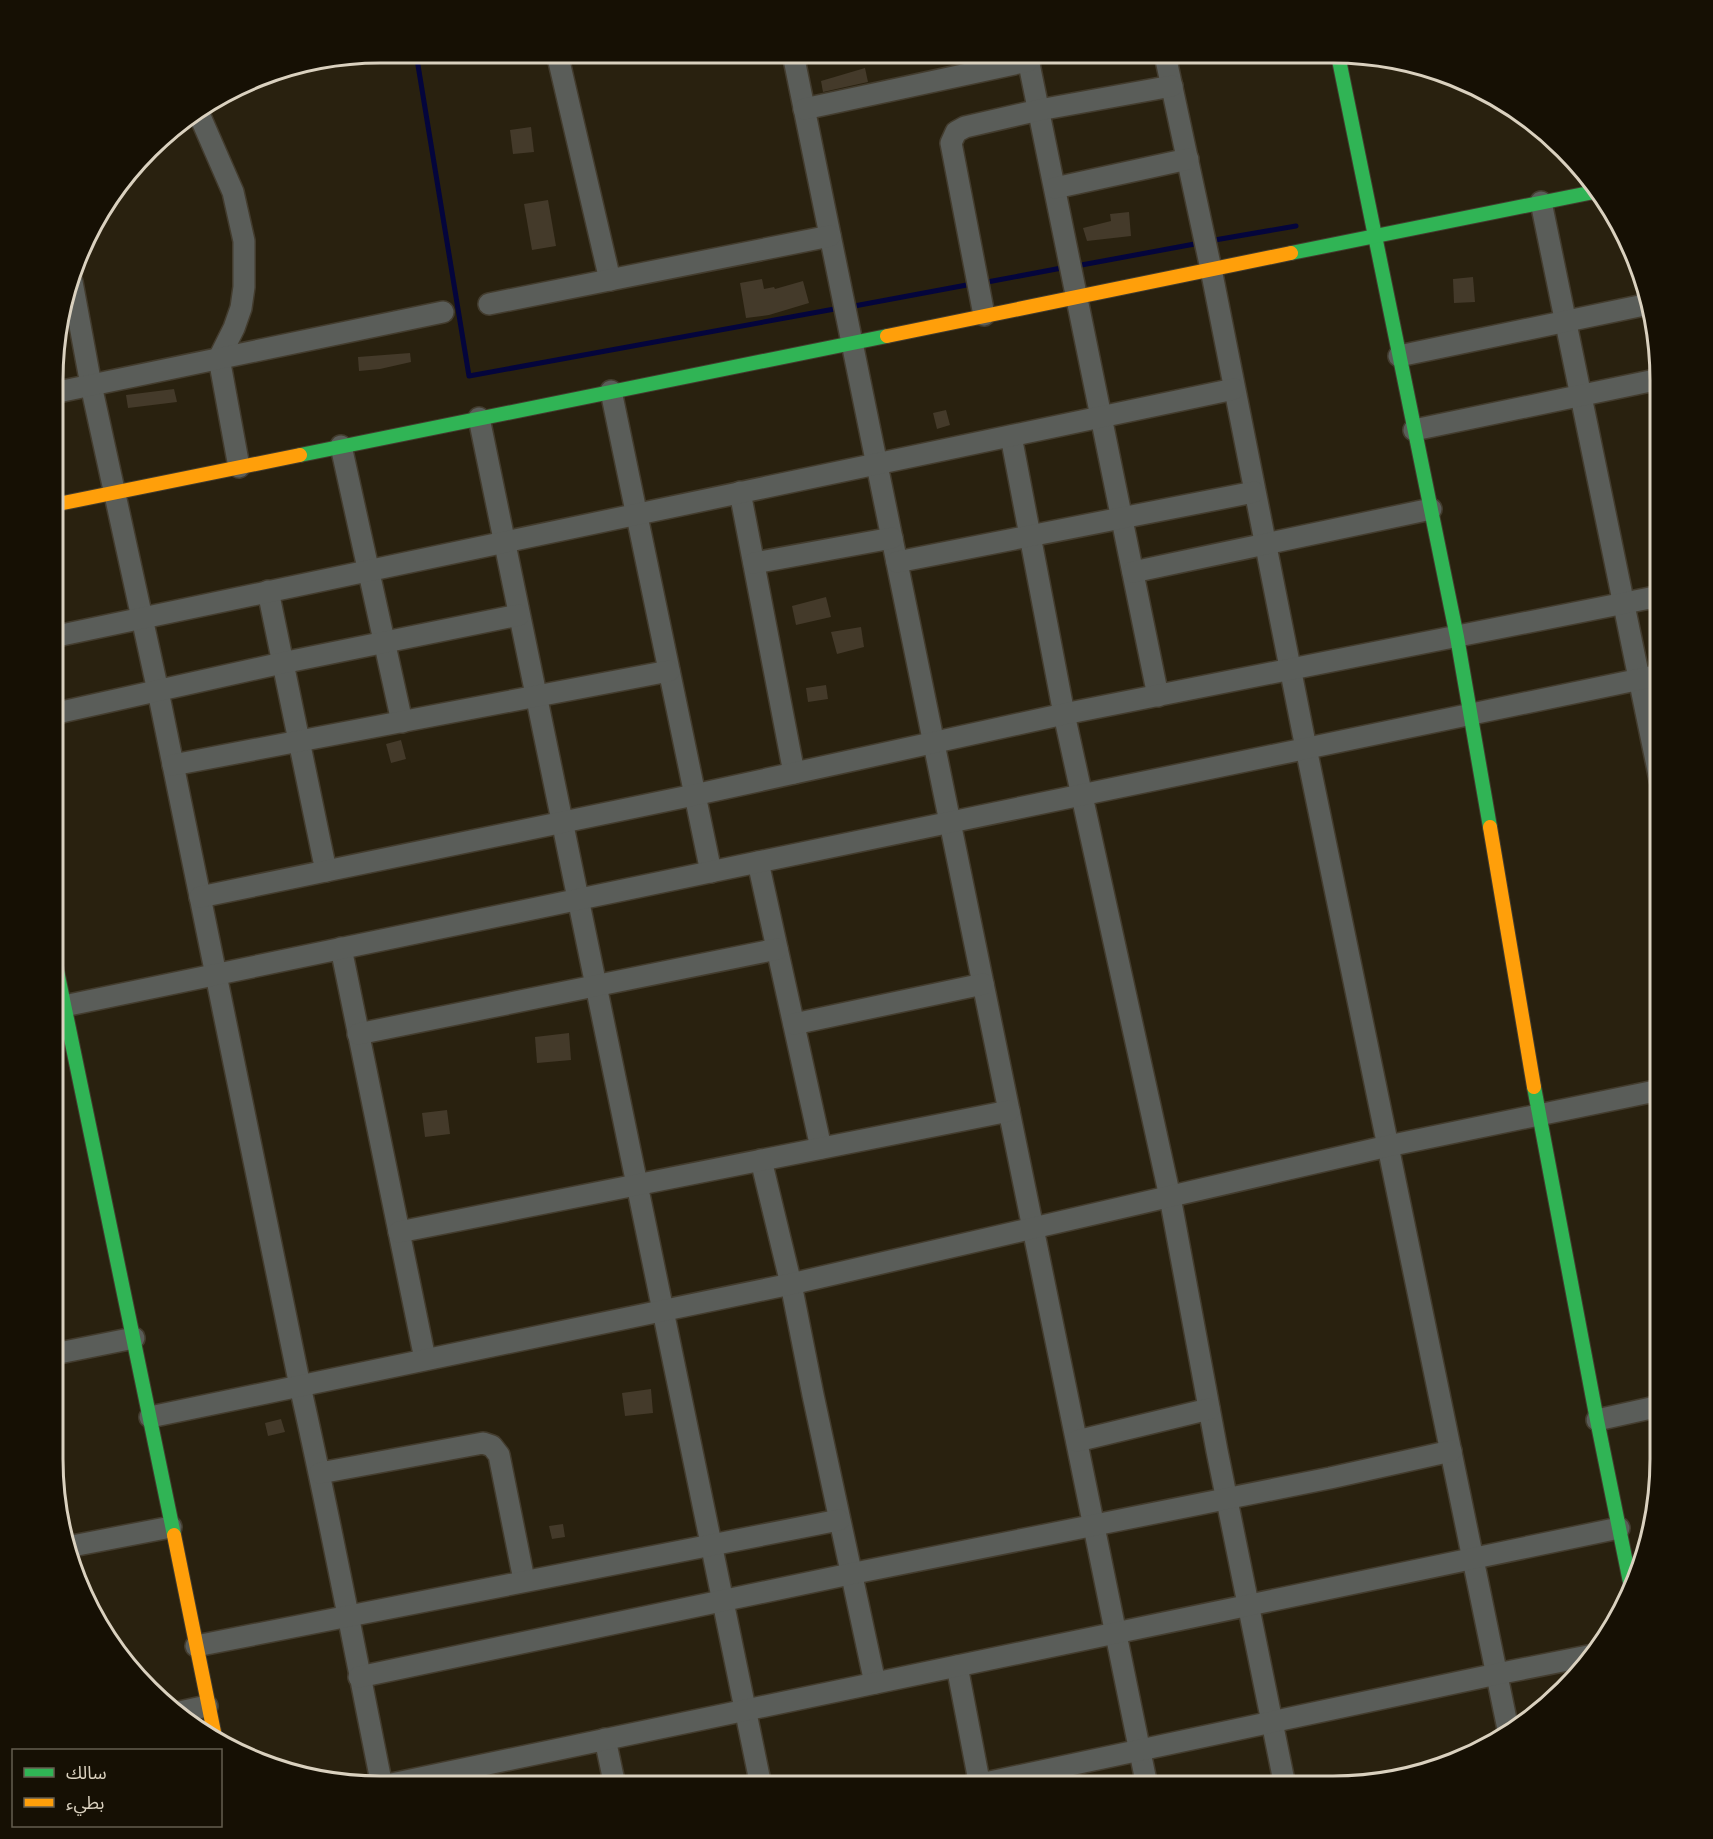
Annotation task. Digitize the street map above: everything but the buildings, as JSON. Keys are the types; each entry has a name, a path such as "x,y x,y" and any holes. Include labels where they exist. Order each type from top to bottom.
{"street":[{"path":"559,63 610,280"},
{"path":"796,63 1146,1776"},
{"path":"804,108 1006,63"},
{"path":"1029,63 1158,696"},
{"path":"1167,63 1211,269 1306,748 1507,1724"},
{"path":"1340,63 1457,637 1539,1115 1596,1420 1619,1528 1635,1555"},
{"path":"984,315 951,143 956,132 965,127 1039,110 1172,86"},
{"path":"201,118 233,192 244,241 244,287 241,308 219,358 239,467"},
{"path":"1055,188 1188,159"},
{"path":"63,503 1589,193"},
{"path":"64,1006 341,948 460,926 578,899 1650,678 1624,603 1541,202"},
{"path":"489,304 830,236"},
{"path":"75,296 91,385 158,690 300,1386 320,1473 346,1615 380,1776"},
{"path":"1399,356 1641,306"},
{"path":"63,391 443,312"},
{"path":"1414,430 1650,381"},
{"path":"63,635 1234,389"},
{"path":"611,391 711,872"},
{"path":"479,418 759,1776"},
{"path":"1011,436 1064,714 1170,1197 1209,1409 1283,1776"},
{"path":"341,446 402,722"},
{"path":"740,492 794,773"},
{"path":"897,562 1254,492"},
{"path":"1133,572 1431,509"},
{"path":"754,563 892,538"},
{"path":"268,591 326,871"},
{"path":"200,897 694,795 1064,714 1650,598"},
{"path":"63,712 282,663 519,615"},
{"path":"173,765 669,671"},
{"path":"758,862 821,1148"},
{"path":"341,948 425,1359"},
{"path":"358,1034 777,949"},
{"path":"794,1024 983,984"},
{"path":"63,1001 212,1728"},
{"path":"150,1417 791,1284 1388,1146 1650,1092"},
{"path":"399,1232 1009,1111"},
{"path":"761,1160 791,1284 850,1574 875,1683"},
{"path":"63,1352 134,1338"},
{"path":"1596,1420 1650,1408"},
{"path":"1077,1441 1209,1409"},
{"path":"320,1473 483,1443 492,1446 499,1455 524,1580"},
{"path":"360,1677 850,1574 1094,1527 1451,1451"},
{"path":"196,1646 839,1520"},
{"path":"75,1545 171,1527"},
{"path":"429,1776 1619,1528"},
{"path":"1020,1776 1579,1658"},
{"path":"957,1666 975,1776"},
{"path":"187,1710 207,1706"},
{"path":"605,1739 613,1776"}],"waterway":[{"path":"418,63 469,376 840,308"},
{"path":"1209,241 1296,226"},
{"path":"1076,266 1200,243"},
{"path":"982,283 1067,267"},
{"path":"849,307 972,284"}],"traffic: fast":[{"path":"1340,63 1457,637 1490,827"},
{"path":"1291,253 1589,193"},
{"path":"300,455 887,336"},
{"path":"63,1000 174,1535"},
{"path":"1534,1087 1628,1574"}],"traffic: slow":[{"path":"887,336 1291,253"},
{"path":"63,503 300,455"},
{"path":"1490,827 1534,1087"},
{"path":"174,1535 213,1728"}]}
